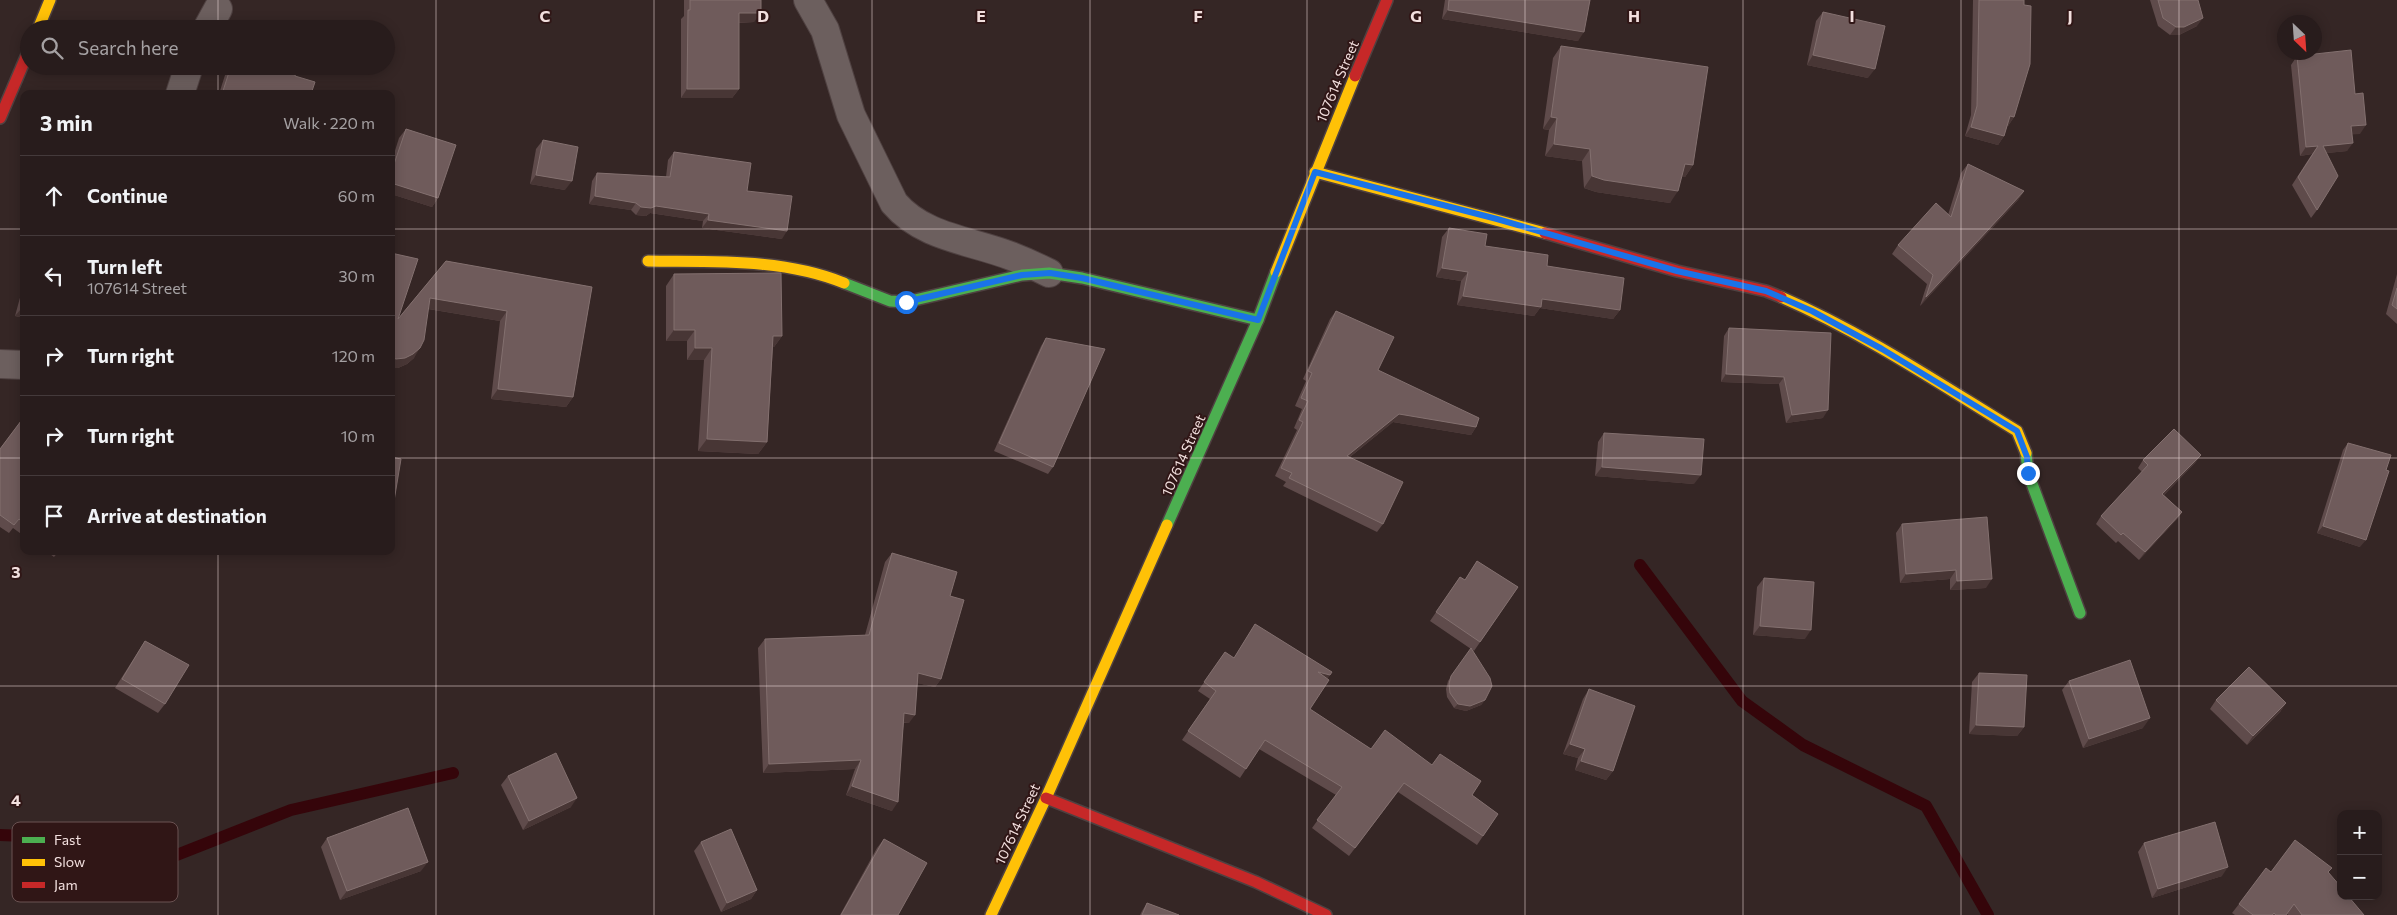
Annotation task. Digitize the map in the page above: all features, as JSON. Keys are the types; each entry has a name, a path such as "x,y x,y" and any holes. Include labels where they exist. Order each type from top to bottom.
{"street":[{"path":"42,20 50,0"},
{"path":"808,0 825,30 851,115 890,195 904,215 927,228 1011,255 1050,273"},
{"name":"107614 Street","path":"991,915 1046,798 1258,320 1315,172 1387,0"},
{"path":"0,118 20,71"},
{"path":"181,90 186,75"},
{"path":"1315,172 1497,219 1677,271 1766,291 1812,311 1882,349 2017,431 2027,457 2028,473 2080,613"},
{"path":"648,261 745,263 796,270 832,278 890,300 906,302 1022,275 1050,273 1082,278 1258,320"},
{"path":"0,364 20,365"},
{"path":"1046,798 1256,882 1326,915"}],"building":[{"path":"690,0 761,0 761,13 739,13 739,89 687,89 688,10 690,10"},
{"path":"1449,0 1590,0 1584,32 1448,10"},
{"path":"1979,0 2024,0 2024,5 2031,6 2030,64 2014,117 2010,116 2004,136 1971,127 1977,106"},
{"path":"2158,0 2198,0 2203,18 2184,27 2176,27 2163,18"},
{"path":"1823,12 1885,26 1875,69 1813,55"},
{"path":"1561,46 1708,67 1693,165 1685,164 1678,191 1604,180 1592,176 1590,149 1554,144 1557,118 1551,117"},
{"path":"2351,50 2355,94 2363,93 2366,125 2351,126 2353,143 2323,146 2338,176 2317,210 2298,177 2318,146 2306,147 2297,60 2322,60 2322,53"},
{"path":"228,75 295,75 315,82 312,90 223,90"},
{"path":"406,129 456,145 438,198 395,184 395,161"},
{"path":"543,140 578,147 572,181 536,175"},
{"path":"674,152 751,163 747,191 792,196 787,231 708,220 709,214 656,206 651,208 641,207 636,203 595,196 597,173 670,177"},
{"path":"1968,164 2024,191 1926,297 1933,275 1898,245 1936,203 1951,217"},
{"path":"1449,228 1487,234 1485,246 1548,255 1547,266 1624,278 1620,310 1542,299 1541,307 1463,296 1468,272 1442,268"},
{"path":"395,254 418,259 398,319 446,261 592,287 573,397 498,389 507,311 430,298 424,340 420,348 405,358 396,359"},
{"path":"781,273 782,336 773,336 767,442 707,439 712,348 695,348 695,330 674,330 674,274"},
{"path":"2397,288 2397,309 2392,305"},
{"path":"1336,311 1394,337 1378,370 1479,418 1476,427 1399,414 1347,456 1403,482 1383,524 1289,478 1292,473 1281,468 1303,422 1299,420 1308,401 1301,398 1312,373 1308,371"},
{"path":"1729,328 1831,333 1828,410 1792,415 1784,377 1726,374"},
{"path":"1046,338 1105,349 1053,467 999,443"},
{"path":"20,422 20,520 14,525 0,515 0,449"},
{"path":"2174,429 2201,455 2162,494 2182,512 2145,552 2123,533 2121,535 2101,516 2148,465 2143,460"},
{"path":"1604,433 1704,439 1701,475 1602,467"},
{"path":"2348,443 2391,455 2386,470 2389,471 2366,540 2323,526"},
{"path":"395,458 401,459 395,495"},
{"path":"1987,517 1992,579 1957,581 1956,570 1906,574 1902,524"},
{"path":"892,553 957,572 950,596 964,600 941,679 918,673 915,715 904,713 898,802 852,786 861,760 769,764 765,639 869,635"},
{"path":"1477,561 1518,587 1480,642 1436,612 1460,577 1465,580"},
{"path":"1764,578 1814,582 1811,630 1760,626"},
{"path":"1255,624 1332,672 1330,675 1318,672 1329,680 1310,709 1371,749 1385,730 1432,765 1440,754 1481,781 1472,795 1498,814 1483,836 1404,783 1355,848 1317,820 1342,787 1265,740 1246,769 1188,731 1216,691 1204,682 1225,652 1234,658"},
{"path":"145,641 189,665 165,704 122,679"},
{"path":"1471,648 1490,678 1492,686 1485,700 1470,706 1458,704 1450,693 1449,684 1451,676"},
{"path":"2130,660 2150,718 2089,739 2069,681"},
{"path":"2249,667 2286,703 2253,736 2216,700"},
{"path":"1979,673 2027,675 2024,727 1976,725"},
{"path":"1589,689 1635,706 1613,771 1581,761 1585,749 1570,744"},
{"path":"556,753 577,798 529,821 508,776"},
{"path":"408,808 428,862 347,891 327,838"},
{"path":"2215,822 2228,867 2158,889 2144,843"},
{"path":"731,829 757,890 727,903 701,842"},
{"path":"884,839 927,863 898,915 841,915"},
{"path":"2295,840 2332,868 2328,872 2337,882 2337,900 2351,900 2364,915 2302,915 2294,904 2286,915 2276,915 2274,913 2272,915 2253,915 2239,904 2266,868 2271,872"},
{"path":"1147,903 1179,915 1142,915"}],"waterway":[{"path":"1640,565 1742,701 1803,745 1926,806 1988,915"},
{"path":"178,854 291,810 453,773"},
{"path":"0,835 12,835"}],"traffic: fast":[{"path":"1167,525 1258,320 1276,272"},
{"path":"844,283 890,301 906,302 1022,275 1049,273 1082,278 1258,320"},
{"path":"2026,453 2028,473 2080,613"}],"traffic: slow":[{"path":"42,20 50,0"},
{"path":"1276,272 1355,76"},
{"path":"1315,172 1545,233"},
{"path":"648,261 772,265 797,269 844,283"},
{"path":"1781,297 1872,343 2017,431 2026,453"},
{"path":"991,915 1046,798 1167,525"}],"traffic: jam":[{"path":"1355,76 1387,0"},
{"path":"0,118 20,71"},
{"path":"1545,233 1677,271 1766,291 1781,297"},
{"path":"1046,798 1256,882 1326,915"}],"route":[{"path":"906,302 1022,275 1050,273 1082,278 1258,320 1315,172 1497,219 1677,271 1766,291 1812,311 1882,349 2017,431 2027,457 2028,473"}]}
